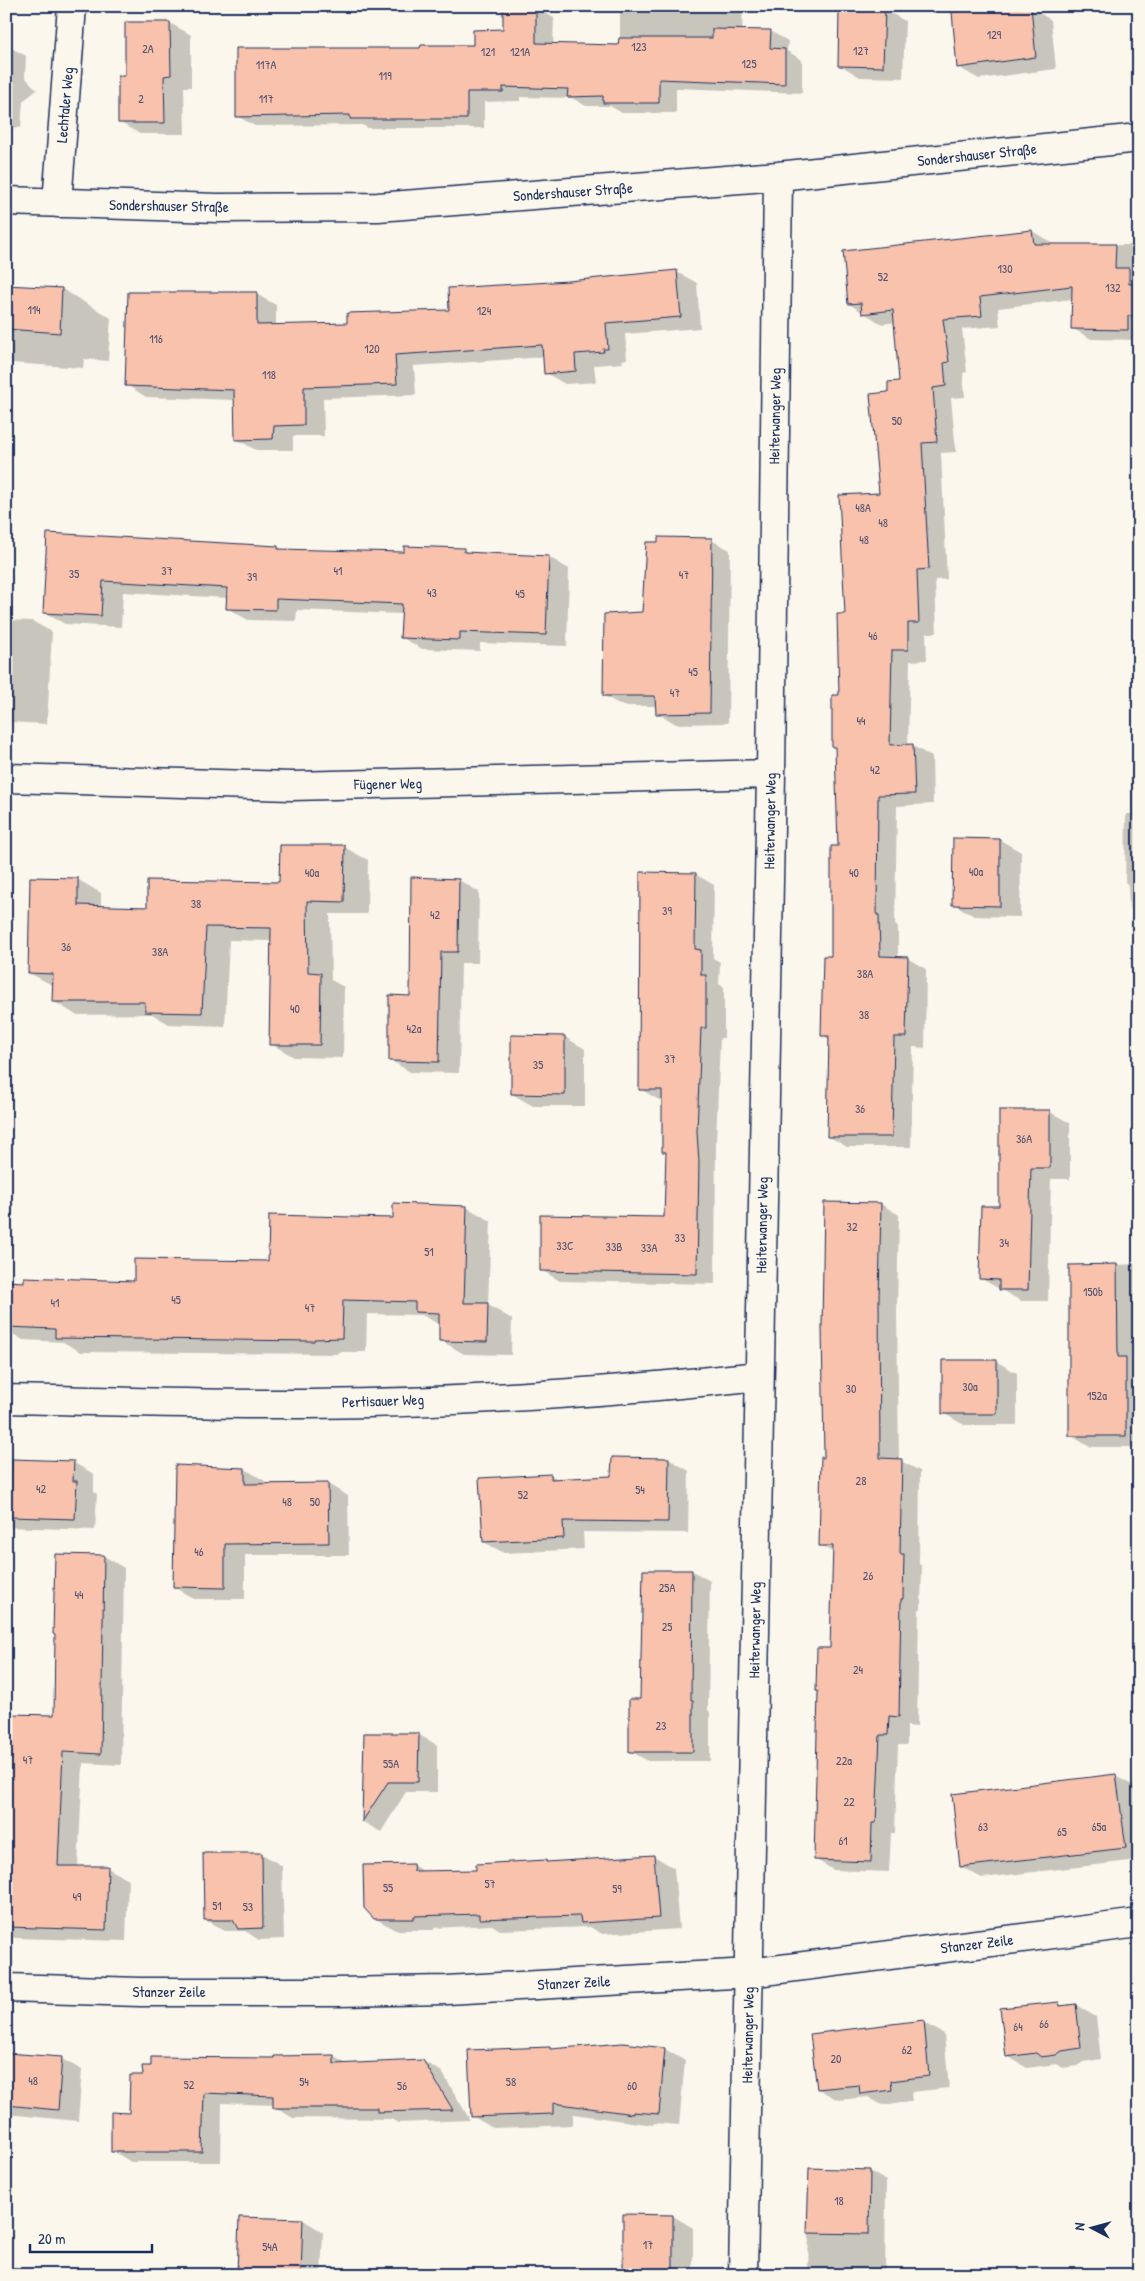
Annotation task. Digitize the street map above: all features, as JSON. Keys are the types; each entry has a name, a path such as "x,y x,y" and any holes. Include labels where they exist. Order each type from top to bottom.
{"street":[{"name":"Lechtaler Weg","path":"57,203 72,6"},
{"name":"Sondershauser Straße","path":"6,200 217,208 378,207 778,176 1139,138"},
{"name":"Heiterwanger Weg","path":"742,2275 750,1973 771,774 778,176"},
{"name":"Fügener Weg","path":"6,778 292,786 771,774"},
{"name":"Pertisauer Weg","path":"6,1399 310,1404 486,1398 588,1392 759,1376"},
{"name":"Stanzer Zeile","path":"6,1988 140,1992 447,1990 750,1973 1139,1923"}],"building":[{"path":"1008,6 1007,9 1031,7 1036,57 957,68 952,12"},
{"path":"503,7 536,7 536,43 618,45 619,38 712,38 712,29 771,30 770,48 785,49 785,84 659,79 659,103 603,103 603,96 567,97 568,89 503,87 503,92 467,92 467,119 350,119 350,115 236,117 236,48 420,48 421,45 473,45 473,30 503,29"},
{"path":"839,8 885,8 883,67 838,66"},
{"path":"125,22 170,22 171,75 164,76 165,123 118,123 118,76 125,76"},
{"path":"1032,230 1034,244 1116,244 1115,268 1129,268 1129,284 1136,284 1135,316 1128,316 1128,330 1071,329 1072,286 980,297 982,316 943,319 949,362 944,363 946,386 933,388 937,442 922,443 929,569 917,570 919,623 908,623 908,650 892,650 890,745 913,744 915,794 878,795 877,915 879,915 880,956 908,957 906,1037 894,1037 892,1137 827,1137 829,1036 821,1036 823,956 831,956 831,846 838,846 835,747 832,747 832,695 839,695 837,614 845,614 839,495 879,493 870,394 888,392 888,382 899,381 893,310 862,314 861,303 848,304 843,251"},
{"path":"677,270 681,317 606,323 608,349 603,349 604,352 575,354 576,371 544,374 542,345 395,355 397,384 304,387 304,425 274,426 273,439 235,440 234,390 125,386 128,292 257,292 257,325 347,323 347,313 449,310 448,288 569,281"},
{"path":"6,285 62,288 60,333 6,329"},
{"path":"47,533 278,546 278,549 404,552 404,546 464,548 464,552 549,556 546,635 460,632 460,640 400,638 402,604 276,599 276,610 226,609 227,588 103,581 101,616 43,613"},
{"path":"658,537 712,538 710,713 656,714 655,696 603,696 604,614 642,612 646,542 658,542"},
{"path":"953,838 1000,839 1000,906 952,905"},
{"path":"280,845 345,845 344,902 307,901 308,972 321,973 320,1045 269,1045 271,928 206,927 202,1013 145,1012 145,1002 52,1002 53,974 28,973 30,877 78,878 78,905 147,907 147,880 279,882"},
{"path":"640,872 696,873 695,949 701,950 701,975 706,975 706,1028 701,1028 697,1132 699,1162 697,1274 540,1271 540,1215 664,1217 666,1152 662,1152 662,1090 639,1090"},
{"path":"411,877 459,879 458,952 441,952 439,1062 389,1061 389,995 410,996"},
{"path":"511,1035 565,1036 565,1095 511,1094"},
{"path":"999,1110 1050,1110 1050,1168 1031,1168 1028,1290 999,1290 999,1280 979,1279 981,1206 999,1206"},
{"path":"824,1202 881,1203 879,1301 880,1458 902,1459 900,1554 904,1554 903,1599 901,1599 899,1717 889,1716 888,1735 880,1735 876,1823 872,1823 871,1862 814,1860 818,1691 816,1691 817,1648 830,1648 833,1546 819,1546 821,1457 824,1457 822,1327"},
{"path":"393,1203 467,1206 464,1303 488,1303 487,1342 439,1341 439,1313 415,1312 415,1302 343,1300 342,1338 314,1339 314,1341 55,1338 55,1329 6,1327 6,1281 24,1282 24,1277 134,1281 134,1259 268,1261 269,1215 393,1218"},
{"path":"1117,1264 1118,1357 1126,1357 1126,1436 1069,1436 1069,1265"},
{"path":"942,1360 997,1360 997,1414 942,1414"},
{"path":"612,1457 669,1458 668,1522 563,1521 564,1538 483,1542 479,1478 551,1474 551,1479 611,1476"},
{"path":"12,1459 74,1461 73,1481 77,1481 75,1519 10,1517"},
{"path":"175,1465 245,1468 245,1484 328,1483 329,1543 225,1544 225,1588 173,1587"},
{"path":"55,1554 104,1555 101,1754 63,1752 58,1866 108,1866 106,1930 6,1927 6,1850 11,1714 54,1715 55,1635 53,1634"},
{"path":"643,1570 692,1570 691,1700 693,1700 693,1752 629,1752 629,1699 640,1699"},
{"path":"364,1733 419,1733 418,1782 388,1782 362,1822"},
{"path":"1116,1774 1126,1848 960,1867 952,1794"},
{"path":"203,1853 262,1853 263,1928 238,1929 233,1920 204,1920"},
{"path":"654,1855 659,1918 581,1923 580,1916 479,1919 479,1914 414,1916 414,1919 374,1919 364,1908 363,1865 413,1864 414,1871 476,1870 476,1864 546,1860 546,1862"},
{"path":"1059,2002 1060,2006 1076,2004 1081,2048 1041,2057 1036,2053 1006,2057 1000,2008"},
{"path":"924,2020 929,2076 891,2081 892,2090 860,2094 859,2085 817,2089 810,2034"},
{"path":"623,2043 665,2048 659,2114 633,2112 633,2114 553,2103 553,2114 471,2117 468,2050 550,2047 550,2049"},
{"path":"6,2053 62,2057 58,2110 6,2105"},
{"path":"334,2055 334,2064 423,2060 453,2110 377,2112 377,2108 273,2108 273,2096 204,2093 202,2152 111,2152 111,2112 129,2113 130,2075 143,2075 142,2066 151,2066 151,2057 274,2058 274,2056"},
{"path":"809,2168 870,2170 869,2234 807,2233"},
{"path":"623,2214 673,2215 673,2275 623,2275"},
{"path":"239,2217 303,2219 301,2275 237,2275"}]}
